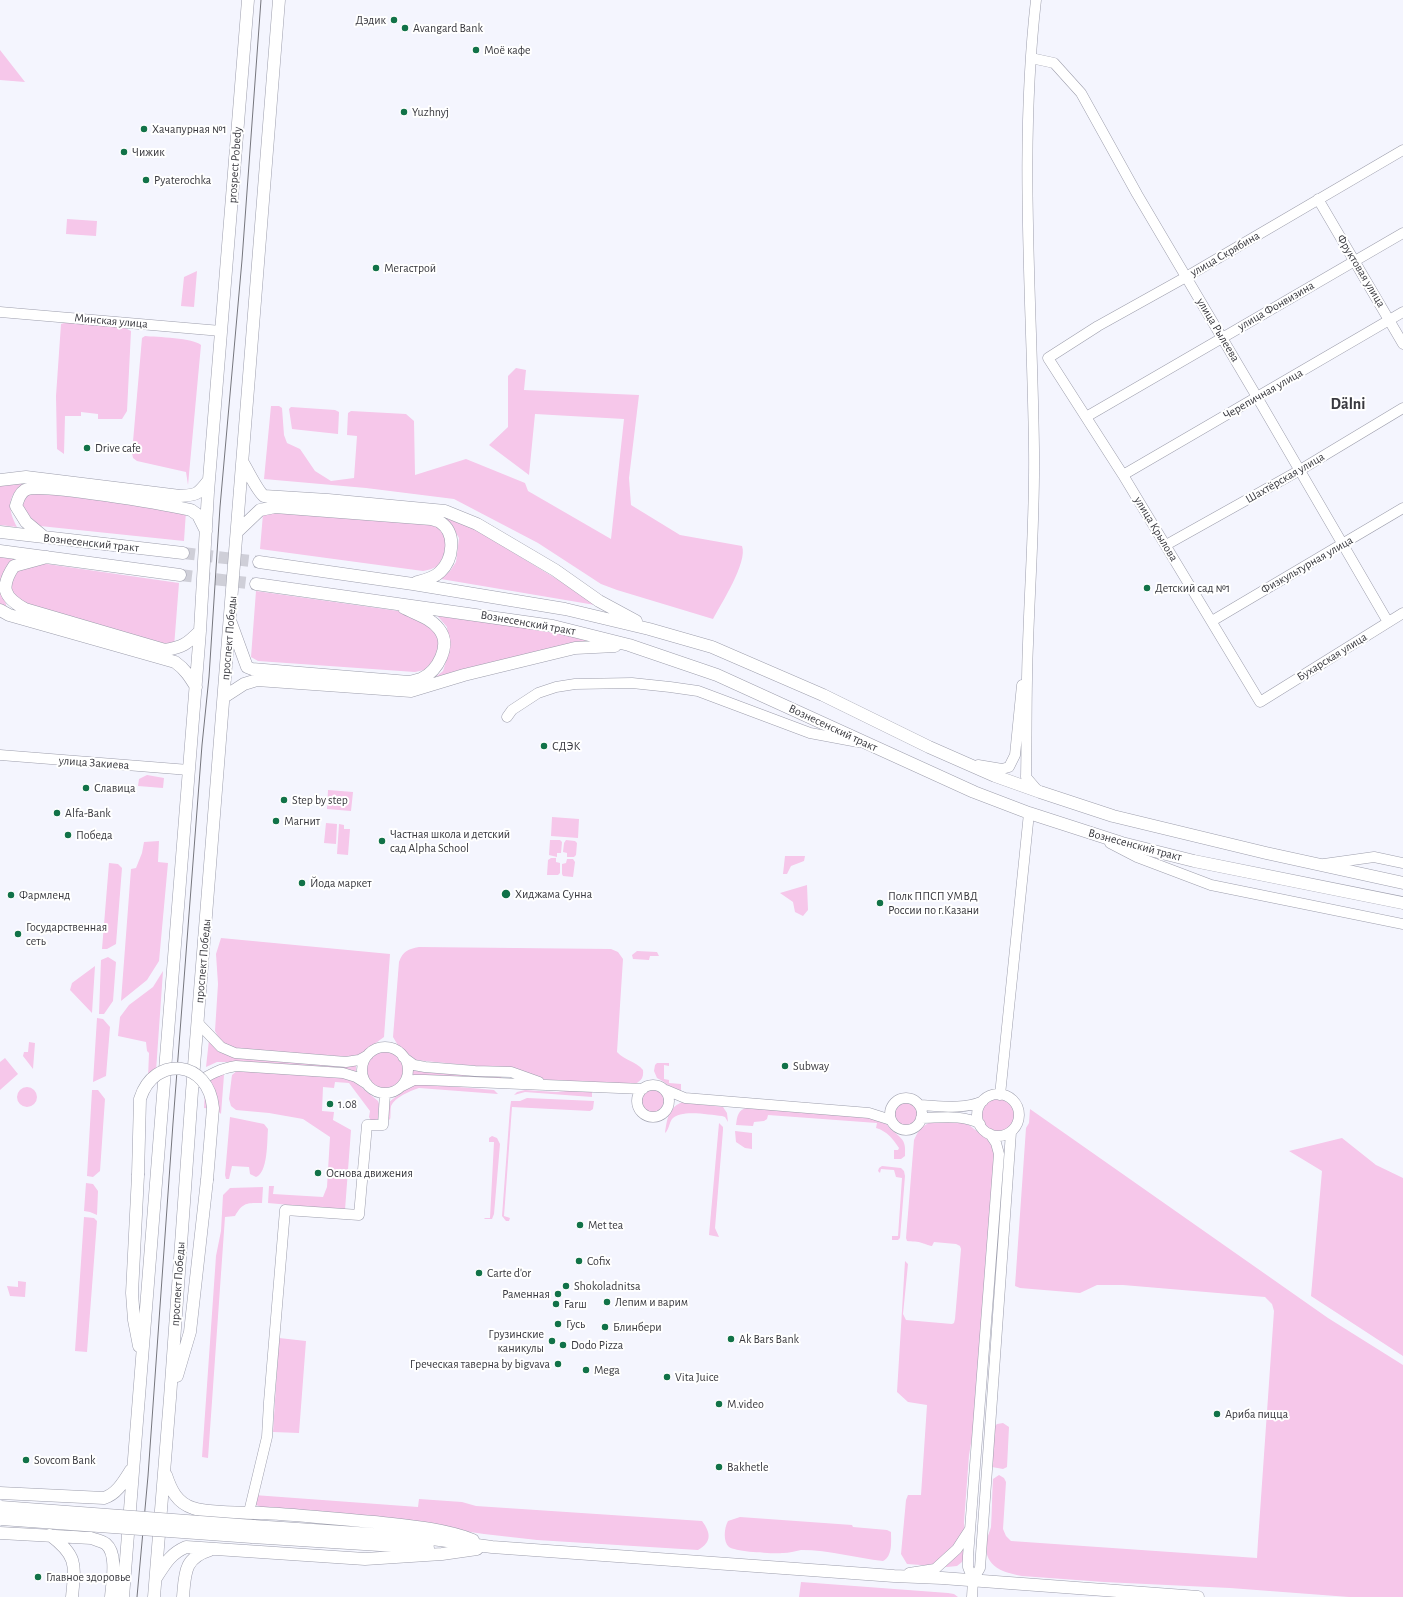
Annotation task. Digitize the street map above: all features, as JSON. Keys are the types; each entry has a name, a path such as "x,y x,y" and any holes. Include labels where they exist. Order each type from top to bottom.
{"main road":[{"name":"prospect Pobedy","path":"221,331 248,0"},
{"name":"проспект Победы","path":"154,1597 279,0"},
{"path":"123,1597 188,770 196,687 221,331"},
{"path":"243,463 260,494 264,496 328,500 445,511 477,524 555,570 599,601 649,629"},
{"path":"0,480 26,477 180,496 195,495 202,490 210,480"},
{"path":"44,537 26,522 16,506 18,498 25,490 34,488 64,491 137,500 191,510 198,515 206,531"},
{"path":"238,531 260,510 275,508 431,519 440,522 451,538 452,548 448,563 440,573 431,578 413,584"},
{"name":"Вознесенский тракт","path":"0,532 183,553"},
{"name":"Вознесенский тракт","path":"0,551 180,574"},
{"path":"47,557 14,566 7,577 5,590 12,602 25,609 165,650 178,648 187,644 200,632"},
{"name":"Вознесенский тракт","path":"259,562 413,584 565,609 649,629 712,647 823,695 964,763 1040,792 1113,816 1319,865 1403,883"},
{"name":"Вознесенский тракт","path":"256,584 553,626 629,645 717,675 974,792 1029,813 1122,843 1194,861 1403,903"},
{"path":"230,619 247,667 252,669 409,682 422,678 437,666 443,653 443,636 439,629 426,618 392,603"},
{"path":"0,610 9,615 175,662 182,667 196,687"},
{"path":"224,697 244,684 257,680 412,691 464,675 575,648 629,645"},
{"path":"140,1382 138,1345 132,1293 140,1099 144,1088 152,1078 161,1072 173,1068 183,1069 200,1077 212,1096 214,1108 190,1332 170,1398"},
{"path":"0,1493 104,1498 110,1496 121,1485 133,1467"},
{"path":"164,1470 171,1490 181,1502 194,1509 223,1512 298,1515 416,1527 456,1534 492,1547"},
{"path":"0,1513 252,1531 417,1537 492,1547 1198,1597"},
{"path":"0,1533 91,1538 108,1546 112,1556 114,1570 110,1597"},
{"path":"50,1535 63,1545 71,1556 75,1568 72,1597"},
{"path":"155,1578 169,1558 176,1551 186,1547 366,1559 442,1554 492,1547"},
{"path":"183,1597 185,1573 190,1562 194,1557 201,1553 215,1549"}],"street":[{"path":"1036,0 1031,58 1027,198 1029,284 1033,352 1035,498 1028,644 1026,777 1040,792"},
{"name":"улица Рылеева","path":"1031,58 1054,63 1081,93 1137,194 1388,622"},
{"name":"улица Скрябина","path":"1048,358 1098,326 1186,277 1403,150"},
{"name":"Фруктовая улица","path":"1318,199 1403,344"},
{"name":"улица Фонвизина","path":"1086,417 1403,233"},
{"name":"Минская улица","path":"0,312 221,331"},
{"name":"Черепичная улица","path":"1123,475 1403,312"},
{"name":"улица Крылова","path":"1048,358 1123,475 1260,702"},
{"name":"Шахтёрская улица","path":"1166,545 1300,470 1403,408"},
{"name":"Физкультурная улица","path":"1212,621 1343,545 1403,508"},
{"name":"Бухарская улица","path":"1260,702 1403,613"},
{"path":"964,763 1002,769 1008,767 1015,756 1019,705 1028,644"},
{"path":"507,717 512,710 538,693 556,687 575,684 632,683 670,686 698,691 810,733 866,744"},
{"name":"улица Закиева","path":"0,755 188,770"},
{"path":"1000,1094 1029,813"},
{"path":"1096,835 1137,857 1211,885 1403,924"},
{"path":"1319,865 1374,857 1403,863"},
{"path":"198,1023 221,1048 235,1053 346,1062 359,1060 374,1051 386,1048 396,1051 414,1065 425,1068 511,1072 545,1084"},
{"path":"367,1084 363,1077 362,1070 368,1055"},
{"path":"402,1086 408,1072 407,1064 403,1057"},
{"path":"193,1086 211,1074 228,1067 236,1066 343,1073 356,1077 378,1092 385,1093 391,1092 414,1080 545,1084 614,1089 636,1087 643,1089"},
{"path":"497,1071 504,1075 510,1084"},
{"path":"637,1105 638,1096 643,1089 654,1085 685,1098 869,1113 890,1120 896,1127 905,1130 915,1127 921,1118 922,1113 916,1101 906,1098 869,1113"},
{"path":"614,1089 630,1096 643,1114 652,1118 664,1114 670,1105 685,1098"},
{"path":"666,1090 669,1095 670,1105"},
{"path":"249,1512 268,1431 269,1402 285,1210 359,1215 367,1125 382,1125 385,1093"},
{"path":"919,1105 961,1107 973,1106 994,1095 1000,1094 1011,1098 1018,1110 1018,1123 1011,1132 1000,1136 990,1134"},
{"path":"972,1597 973,1580 968,1567 999,1154 996,1143 990,1134 983,1129 980,1124 978,1114 983,1101"},
{"path":"890,1120 889,1114 892,1104"},
{"path":"921,1118 964,1118 980,1124"},
{"path":"973,1580 980,1568 1011,1132"},
{"path":"894,1576 935,1569 957,1549 971,1527"}],"shaded area":[{"path":"0,50 25,82 0,80"},
{"path":"67,219 97,221 96,236 66,234"},
{"path":"197,271 194,307 181,306 184,277"},
{"path":"67,322 123,327 131,331 127,411 122,419 98,419 98,414 81,412 81,416 65,416 64,454 57,449 56,396 61,324"},
{"path":"145,336 183,339 201,345 188,485 186,472 137,461 133,458 132,453 142,338"},
{"path":"516,368 526,370 524,390 639,395 629,478 631,505 680,535 742,546 743,553 738,572 713,619 601,584 538,543 454,499 366,488 264,479 271,406 279,406 282,408 284,435 287,443 300,449 315,471 331,481 354,478 357,436 347,435 348,413 351,411 406,414 414,421 415,475 466,459 525,483 528,491 611,539 624,419 535,414 529,475 489,445 508,427 508,376"},
{"path":"291,407 335,410 339,412 338,434 292,429 289,409"},
{"path":"15,482 29,483 21,487 12,496 10,507 17,527 0,525 0,485"},
{"path":"34,492 186,511 184,541 40,526 30,523 22,507 26,496"},
{"path":"272,510 437,525 445,535 447,545 439,564 434,568 423,571 260,549 263,514"},
{"path":"443,514 478,531 601,606 441,579 450,571 456,562 459,538"},
{"path":"0,555 18,557 4,583 4,595 8,612 0,607"},
{"path":"40,563 179,583 174,647 21,605 12,590 11,582 19,567"},
{"path":"256,591 427,615 440,641 436,658 424,670 415,672 258,661 251,657"},
{"path":"435,613 555,630 604,641 588,641 567,644 427,684 443,671 448,655 449,643 447,627"},
{"path":"147,775 164,778 163,788 138,786 139,779"},
{"path":"328,790 353,792 351,811 327,809"},
{"path":"552,817 579,819 578,838 551,836"},
{"path":"326,823 337,824 336,844 324,843"},
{"path":"339,824 344,825 344,829 350,829 348,855 337,854"},
{"path":"550,840 560,840 562,842 561,853 557,853 557,857 549,855"},
{"path":"566,840 575,841 577,843 576,855 574,857 567,857 567,853 563,852 564,843"},
{"path":"159,841 158,862 168,863 159,961 147,980 121,1001 131,869 136,868 142,853 144,842"},
{"path":"785,856 805,856 804,861 791,866 787,874 783,874"},
{"path":"551,858 556,858 556,862 560,863 560,873 558,875 547,875 548,860"},
{"path":"567,859 573,859 575,862 573,877 563,876 562,874 562,864 566,863"},
{"path":"109,863 118,864 122,868 116,944 107,949 102,949"},
{"path":"807,885 808,910 803,916 795,912 793,902 780,893"},
{"path":"221,938 390,954 384,1037 358,1056 351,1057 237,1049 226,1046 220,1040 215,1031 218,984 216,954"},
{"path":"419,947 611,949 618,952 623,959 617,1052 643,1070 642,1078 632,1085 536,1079 507,1069 415,1060 399,1047 393,1037 399,962 402,955 406,951"},
{"path":"637,951 657,952 659,956 650,956 649,960 633,959 632,955"},
{"path":"108,957 116,962 113,1001 104,1014 99,1014 101,960"},
{"path":"95,966 92,1013 70,990 72,983"},
{"path":"163,971 156,1071 148,1078 149,1053 147,1051 146,1042 118,1036 120,1017 129,1005 153,987"},
{"path":"97,1018 103,1019 110,1027 106,1076 93,1082"},
{"path":"209,1040 220,1052 227,1055 356,1064 356,1072 227,1062 217,1062 206,1067"},
{"path":"29,1042 35,1043 33,1069 23,1056 24,1052 28,1052"},
{"path":"385,1051 398,1057 404,1070 398,1083 385,1089 372,1083 366,1070 372,1057"},
{"path":"5,1058 18,1074 0,1090 0,1062"},
{"path":"657,1063 669,1063 669,1066 664,1065 664,1079 669,1080 669,1083 681,1084 681,1093 657,1078 654,1071"},
{"path":"413,1069 500,1076 504,1081 412,1076"},
{"path":"238,1070 353,1080 378,1101 378,1119 371,1121 369,1117 370,1111 349,1083 335,1082 334,1088 323,1087 322,1111 334,1112 333,1120 351,1130 345,1210 268,1203 269,1186 274,1186 273,1194 323,1197 327,1187 330,1137 303,1119 269,1113 236,1110 231,1106 229,1099 232,1075"},
{"path":"223,1073 221,1114 216,1109 204,1108 207,1081"},
{"path":"423,1084 494,1090 498,1094 419,1088 403,1095 393,1103 391,1106 390,1120 389,1102 411,1085"},
{"path":"27,1087 34,1090 37,1097 34,1104 27,1107 20,1104 17,1097 20,1090"},
{"path":"652,1089 661,1092 664,1101 661,1110 652,1113 643,1110 640,1101 643,1092"},
{"path":"92,1090 98,1090 105,1099 100,1171 93,1177 87,1176"},
{"path":"525,1090 556,1092 577,1090 592,1091 592,1097 525,1092 514,1095 517,1092"},
{"path":"681,1093 755,1099 755,1100"},
{"path":"998,1097 1008,1100 1013,1105 1016,1115 1013,1125 1008,1130 998,1133 988,1130 983,1125 980,1115 983,1105 988,1100"},
{"path":"527,1098 594,1101 593,1109 590,1111 512,1107 504,1216 510,1218 509,1221 506,1221 502,1216 511,1101 520,1101"},
{"path":"906,1100 915,1104 919,1113 915,1122 906,1126 897,1122 893,1113 897,1104"},
{"path":"683,1102 723,1107 727,1113 728,1122 725,1117 722,1116 696,1113 682,1114 672,1119 665,1133 669,1114 674,1107"},
{"path":"747,1108 879,1116 903,1141 905,1156 901,1159 894,1159 894,1150 898,1150 899,1148 887,1133 876,1128 877,1123 768,1115 767,1119 764,1121 754,1122 753,1126 736,1125 740,1112"},
{"path":"1030,1109 1328,1318 1403,1365 1403,1597 1349,1597 1230,1588 1104,1582 1022,1576 1000,1569 994,1566 990,1561 986,1548 991,1527 993,1479 999,1475 1004,1478 1006,1482 1003,1529 1006,1536 1011,1541 1257,1558 1274,1311 1272,1304 1265,1297 1123,1285 1097,1285 1080,1293 1020,1288 1015,1286 1026,1128 1029,1123"},
{"path":"230,1117 264,1124 268,1129 265,1163 263,1170 256,1177 250,1174 249,1167 232,1166 229,1179 226,1179 225,1175"},
{"path":"933,1121 963,1123 969,1125 991,1142 995,1152 975,1421 969,1455 964,1522 966,1550 962,1562 957,1566 947,1567 907,1564 901,1554 906,1500 908,1495 921,1495 927,1405 908,1402 897,1392 905,1261 908,1264 903,1314 906,1320 952,1324 954,1323 955,1319 961,1249 960,1246 956,1244 934,1242 932,1246 919,1242 907,1241 906,1238 914,1140 921,1128"},
{"path":"719,1123 723,1127 723,1130 715,1228 719,1237 709,1235"},
{"path":"735,1131 752,1133 752,1149 745,1148 736,1142"},
{"path":"492,1136 497,1138 500,1144 494,1214 492,1219 485,1219 484,1218 490,1218 494,1142 489,1142 489,1138"},
{"path":"1342,1138 1376,1165 1403,1178 1403,1356 1311,1296 1322,1171 1289,1151"},
{"path":"882,1166 901,1168 904,1171 905,1176 900,1238 898,1240 892,1240 892,1236 898,1236 902,1178 896,1177 894,1170 881,1169 880,1173 878,1171"},
{"path":"86,1183 93,1184 98,1191 97,1215 84,1211"},
{"path":"263,1187 262,1203 246,1204 240,1208 235,1216 225,1217 208,1458 202,1457 216,1256 221,1231 223,1195 230,1188"},
{"path":"84,1217 94,1218 97,1221 87,1352 75,1351"},
{"path":"18,1281 26,1282 25,1297 10,1296 7,1286 18,1287"},
{"path":"279,1338 306,1341 299,1433 273,1432"},
{"path":"1003,1423 1009,1427 1007,1467 1003,1469 992,1467 994,1427 997,1424"},
{"path":"254,1495 418,1507 419,1499 462,1502 476,1506 702,1521 707,1529 709,1537 706,1544 698,1550 537,1540 484,1534 368,1517 263,1508 256,1505 253,1498"},
{"path":"740,1517 852,1525 853,1527 887,1530 891,1532 890,1552 883,1561 812,1550 778,1553 733,1549 727,1545 726,1542 726,1527 728,1521"},
{"path":"801,1582 948,1593 954,1594 958,1597 799,1597"}],"tunnel":[{"path":"183,553 259,562"},
{"path":"180,575 256,584"}],"tram line":[{"path":"137,1597 148,1476 202,745 209,677 220,507 242,260 261,0"}],"place":[{"name":"Дэдик","path":"394,20"},
{"name":"Avangard Bank","path":"405,28"},
{"name":"Моё кафе","path":"476,50"},
{"name":"Yuzhnyj","path":"404,112"},
{"name":"Хачапурная №1","path":"144,129"},
{"name":"Чижик","path":"124,152"},
{"name":"Pyaterochka","path":"146,180"},
{"name":"Мегастрой","path":"376,268"},
{"name":"Drive cafe","path":"87,448"},
{"name":"Детский сад №1","path":"1147,588"},
{"name":"СДЭК","path":"544,746"},
{"name":"Славица","path":"86,788"},
{"name":"Step by step","path":"284,800"},
{"name":"Alfa-Bank","path":"57,813"},
{"name":"Магнит","path":"276,821"},
{"name":"Победа","path":"68,835"},
{"name":"Частная школа и детский сад Alpha School","path":"382,841"},
{"name":"Йода маркет","path":"302,883"},
{"name":"Хиджама Сунна","path":"506,894"},
{"name":"Фармленд","path":"11,895"},
{"name":"Полк ППСП УМВД России по г.Казани","path":"880,903"},
{"name":"Государственная сеть","path":"18,934"},
{"name":"Subway","path":"785,1066"},
{"name":"1.08","path":"330,1104"},
{"name":"Основа движения","path":"318,1173"},
{"name":"Met tea","path":"580,1225"},
{"name":"Cofix","path":"579,1261"},
{"name":"Carte d'or","path":"479,1273"},
{"name":"Shokoladnitsa","path":"566,1286"},
{"name":"Раменная","path":"558,1294"},
{"name":"Лепим и варим","path":"607,1302"},
{"name":"Farш","path":"556,1304"},
{"name":"Гусь","path":"558,1324"},
{"name":"Блинбери","path":"605,1327"},
{"name":"Ak Bars Bank","path":"731,1339"},
{"name":"Грузинские каникулы","path":"552,1341"},
{"name":"Dodo Pizza","path":"563,1345"},
{"name":"Греческая таверна by bigvava","path":"558,1364"},
{"name":"Mega","path":"586,1370"},
{"name":"Vita Juice","path":"667,1377"},
{"name":"M.video","path":"719,1404"},
{"name":"Ариба пицца","path":"1217,1414"},
{"name":"Sovcom Bank","path":"26,1460"},
{"name":"Bakhetle","path":"719,1467"},
{"name":"Главное здоровье","path":"38,1577"}],"district":[{"name":"Dälni","path":"1348,404"}]}
